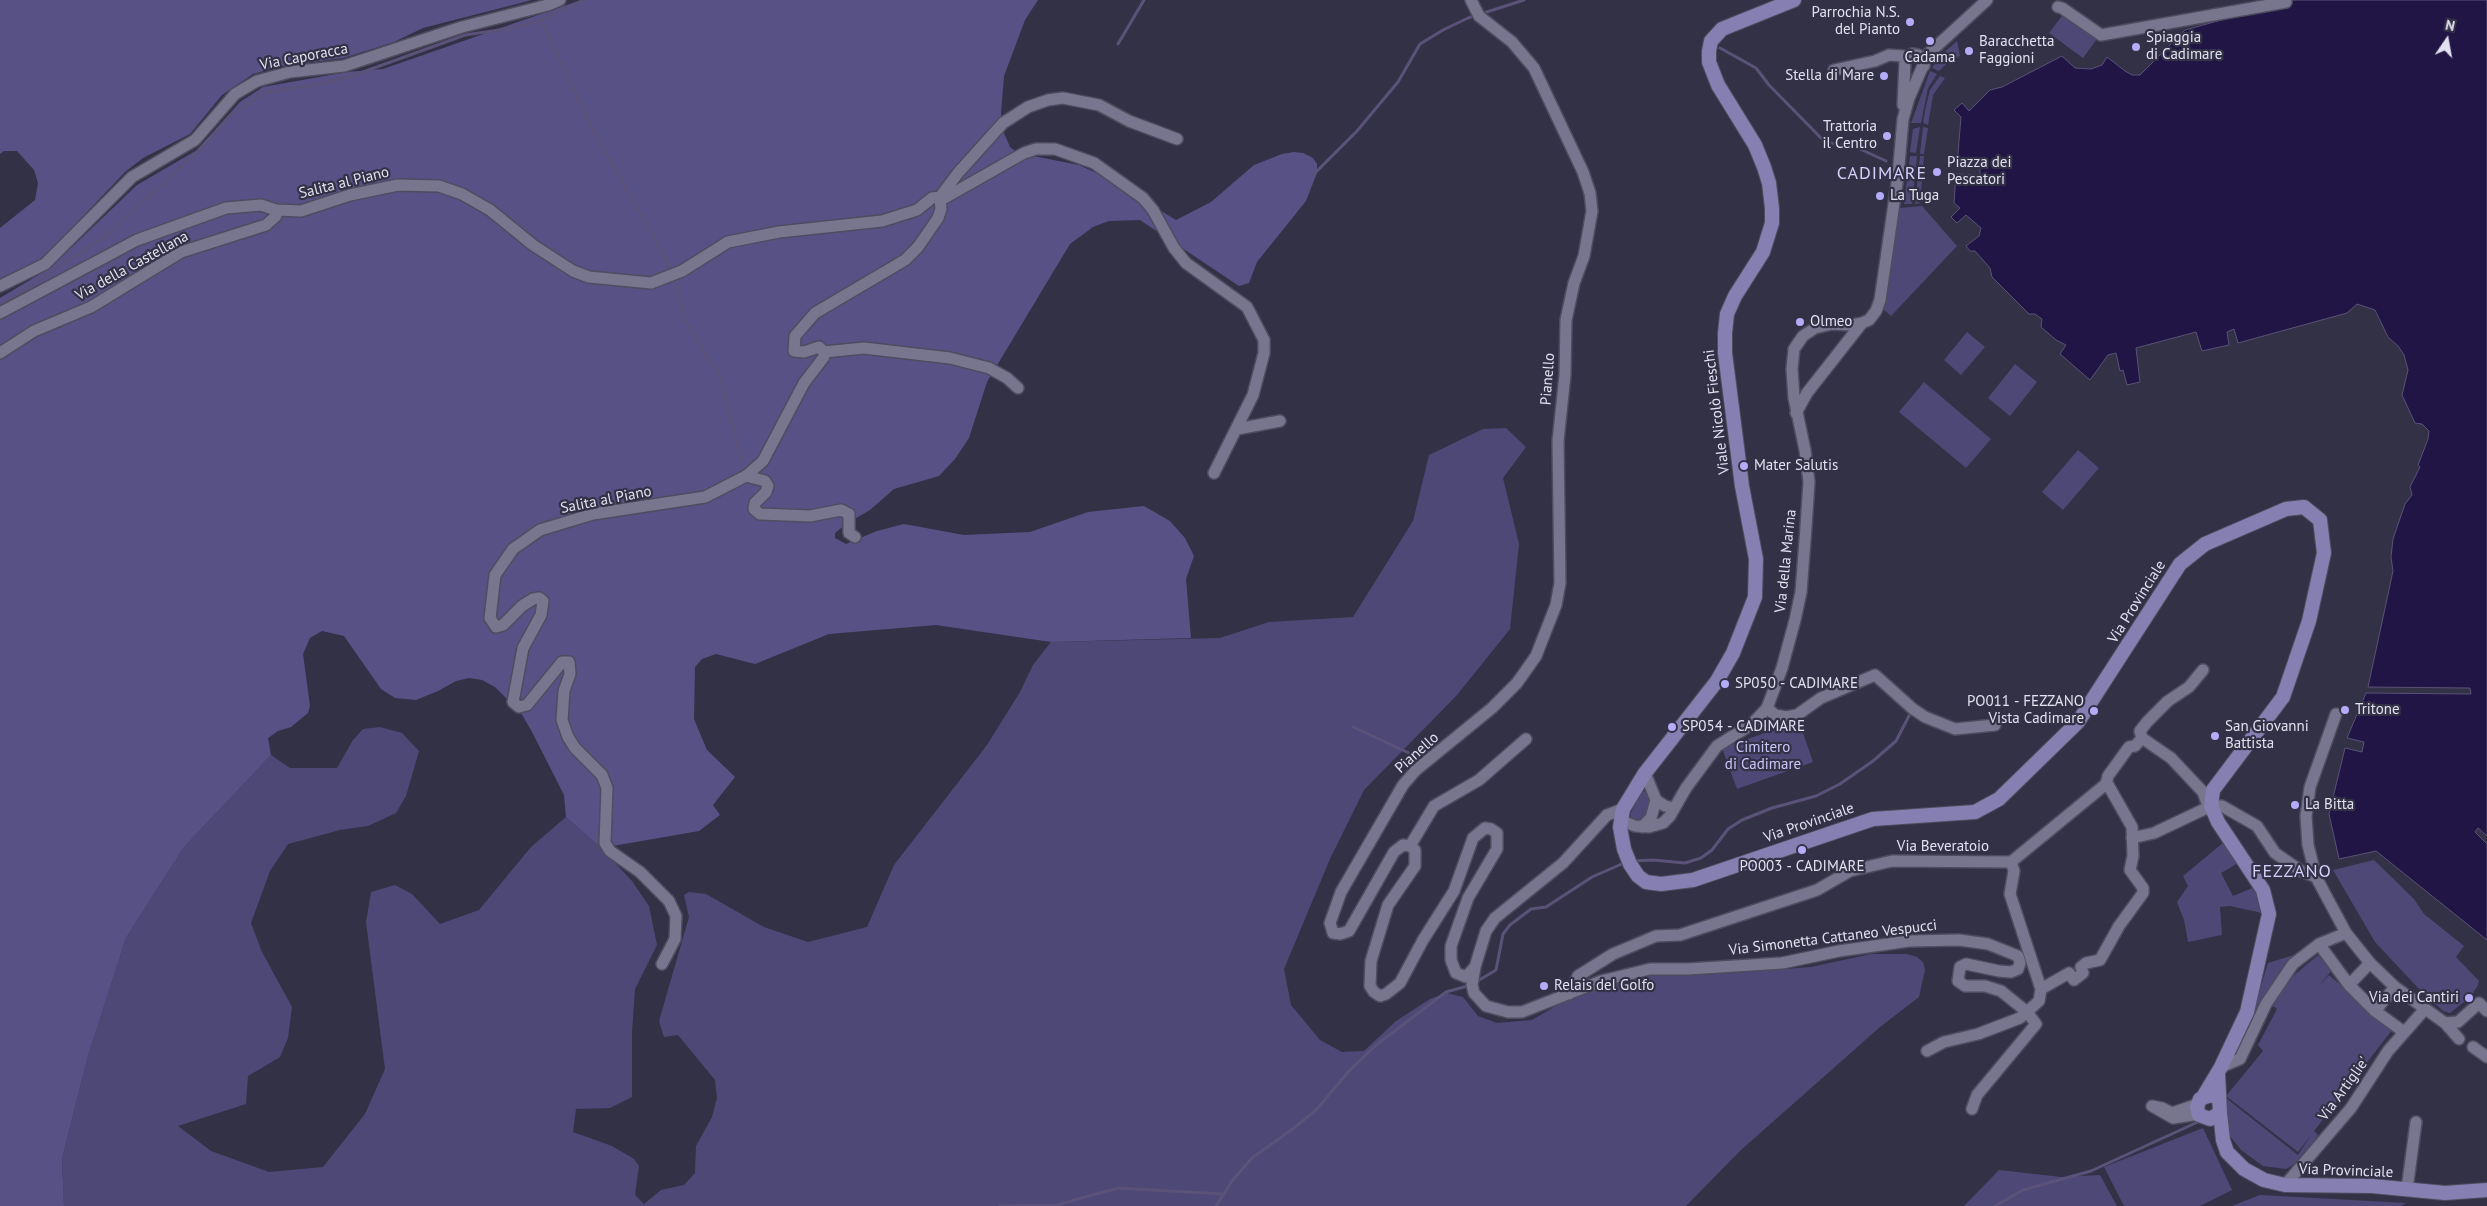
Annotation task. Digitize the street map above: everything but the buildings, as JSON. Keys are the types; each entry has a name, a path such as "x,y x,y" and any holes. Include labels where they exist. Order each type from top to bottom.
{"main road":[{"name":"Viale Nicolò Fieschi","path":"1622,814 1645,773 1716,681 1733,652 1754,597 1756,560 1742,486 1725,353 1725,333 1728,314 1735,296 1762,252 1772,223 1772,208 1769,183 1764,166 1755,145 1718,85 1709,62 1709,50 1711,41 1722,29 1794,0"},
{"name":"Via Provinciale","path":"1622,814 1624,849 1627,858 1638,876 1646,882 1661,884 1693,880 1873,819 1975,812 1999,799 2078,722 2180,564 2205,544 2286,509 2304,507 2320,520 2324,553 2309,621 2284,697 2262,729 2221,778 2214,790 2212,806"},
{"path":"2201,1108 2251,1000 2269,914 2264,890 2218,822 2212,806"},
{"path":"2220,1070 2218,1098 2221,1105 2223,1140"},
{"path":"2201,1108 2211,1095 2218,1098"},
{"name":"Via Provinciale","path":"2201,1108 2223,1140 2227,1152 2244,1169 2264,1180 2285,1185 2372,1186 2445,1193 2487,1190"},
{"path":"2201,1108 2214,1118 2220,1113"}],"street":[{"name":"Via Caporacca","path":"0,286 45,264 132,178 195,140 235,94 257,81 290,72 344,66 462,27 548,5 560,0"},
{"name":"Pianello","path":"1410,846 1403,845 1394,852 1349,931 1340,934 1333,933 1330,927 1331,916 1341,892 1403,785 1416,770 1492,708 1517,683 1536,656 1556,605 1560,584 1561,550 1558,441 1565,375 1566,320 1574,283 1584,256 1592,211 1590,193 1583,172 1534,68 1512,42 1479,16 1471,0"},
{"path":"1903,119 1909,98 1928,54 1987,0"},
{"path":"2058,7 2100,35 2286,2"},
{"path":"1905,61 1912,54 1918,55 1922,58 1924,66"},
{"path":"1796,413 1806,393 1862,323 1873,316 1880,300 1898,176 1903,119 1905,61 1902,56 1889,55 1875,61 1834,70"},
{"path":"1018,388 1007,378 989,368 950,358 864,348 824,352 819,347 804,352 794,351 795,336 806,322 829,303 869,283 905,260 918,247 938,218 941,209 940,198 958,172 1003,123 1028,107 1048,100 1063,98 1091,103 1177,139"},
{"name":"Salita al Piano","path":"276,210 301,211 372,189 414,185 439,186 462,194 490,210 533,245 574,271 589,277 651,283 682,271 728,242 779,232 882,221 918,210 932,198 940,198 1024,152 1036,149 1055,149 1094,163 1143,198 1153,210 1174,248 1186,263 1247,307 1264,340 1264,353 1252,395 1237,429 1214,472"},
{"path":"0,313 137,240 226,208 261,205 276,210"},
{"name":"Via della Castellana","path":"0,353 34,331 91,307 182,252 266,225 276,216 276,210"},
{"name":"Via della Marina","path":"1767,708 1782,668 1799,601 1807,481 1805,450 1788,370 1794,350 1803,336 1815,328 1832,324 1852,325 1862,323"},
{"name":"Salita al Piano","path":"662,964 675,939 676,916 670,902 640,872 610,851 605,843 607,788 602,776 571,742 562,720 564,691 570,674 569,662 562,662 527,705 519,708 513,702 523,648 541,615 543,601 539,598 533,599 522,606 502,625 496,627 490,618 495,575 513,549 540,530 593,514 705,497 746,476 763,461 804,383 821,361 824,352"},
{"path":"1237,429 1280,421"},
{"path":"746,476 765,481 768,486 766,492 755,503 755,512 768,516 795,517 842,510 849,514 849,533 855,537"},
{"path":"2203,670 2189,687 2168,701 2140,731 2142,738 2171,758 2212,806"},
{"path":"1622,814 1636,826 1642,827 1663,823 1717,746 1752,724 1767,708 1775,715 1786,717 1797,715 1821,698 1875,675 1913,709 1926,717 1955,729 1995,725"},
{"path":"2336,714 2310,787 2306,816 2305,831 2316,877 2346,933 2370,963 2395,987 2445,1023 2459,1039"},
{"path":"2040,989 2069,974 2074,980 2083,974 2081,967 2086,963 2100,960 2119,926 2143,893 2143,888 2130,870 2133,856 2132,827 2107,783 2108,776 2129,748 2135,746 2142,738"},
{"path":"1475,967 1466,977 1456,973 1450,960 1451,946 1468,898 1497,849 1497,834 1485,828 1473,838 1454,891 1423,940 1400,983 1386,994 1380,996 1370,986 1371,961 1388,905 1415,866 1415,850 1410,846 1434,806 1479,780 1526,739"},
{"path":"1645,773 1656,800 1665,806 1674,808"},
{"path":"1926,1051 1944,1042 1990,1030 2020,1018 2038,1000 2040,989 2010,894 2014,871 2011,862 2107,783"},
{"path":"1642,827 1652,818 1656,800"},
{"path":"2132,838 2154,833 2212,806 2222,806 2257,826 2275,853 2301,871 2316,877"},
{"name":"Via Simonetta Cattaneo Vespucci","path":"1622,814 1607,815 1563,863 1495,918 1486,931 1475,967 1472,985 1474,993 1486,1006 1495,1010 1522,1012 1601,981 1650,969 1688,970 1782,963 1878,945 1959,940 1988,944 2018,956 2020,963 2015,972 1999,971 1966,964 1960,967 1957,978 1965,986 1985,986 2001,991 2027,1012"},
{"name":"Via Beveratoio","path":"1569,994 1578,976 1613,954 1656,936 1680,935 1817,890 1850,872 1892,861 2011,862"},
{"path":"2220,1070 2240,1059 2266,1004 2286,972 2300,957 2319,944 2346,933"},
{"path":"2319,944 2349,985 2375,1011 2404,1032"},
{"path":"2349,985 2370,963"},
{"path":"2375,1011 2395,987"},
{"path":"2445,1023 2458,1022 2479,1004 2487,1011"},
{"name":"Via Artiglie'","path":"2285,1185 2351,1108 2388,1052 2425,1009"},
{"path":"1972,1109 1977,1095 2036,1024 2027,1012"},
{"path":"2473,1047 2487,1057"},
{"path":"2407,1189 2416,1122"}],"green space":[{"path":"2065,12 2099,36 2083,58 2049,33"},
{"path":"1957,41 1960,56 1948,62 1939,71 1932,68 1939,57"},
{"path":"1930,71 1937,74 1928,88 1921,123 1911,123"},
{"path":"1940,76 1945,78 1933,95 1928,125 1923,123 1926,106 1930,90"},
{"path":"1920,127 1916,153 1910,152 1913,129"},
{"path":"1923,127 1928,128 1924,154 1920,154"},
{"path":"1910,156 1917,156 1912,204 1904,204"},
{"path":"1920,156 1924,156 1920,203 1915,204"},
{"path":"1922,206 1957,246 1891,316 1883,309 1899,208"},
{"path":"1967,332 1985,347 1961,375 1944,360"},
{"path":"2015,364 2037,382 2010,416 1988,398"},
{"path":"1924,382 1991,439 1966,468 1899,412"},
{"path":"1506,428 1526,447 1503,478 1519,544 1510,629 1457,695 1364,790 1330,859 1284,969 1291,1005 1320,1040 1342,1052 1364,1051 1396,1021 1430,999 1447,993 1463,997 1478,1016 1497,1023 1532,1020 1559,1004 1604,987 1647,976 1731,973 1811,967 1871,954 1907,954 1917,957 1923,962 1925,970 1919,997 1880,1027 1741,1150 1686,1206 64,1206 62,1159 88,1056 126,938 184,847 271,755 290,768 337,768 353,740 363,729 380,727 402,733 419,751 406,796 396,813 368,826 340,830 288,844 270,871 251,923 262,952 292,1007 288,1038 280,1057 248,1076 246,1104 178,1126 211,1151 269,1172 323,1167 365,1114 385,1069 366,922 371,892 395,885 412,894 440,924 479,910 531,847 566,817 601,848 632,881 649,906 657,945 635,989 632,1032 632,1097 610,1108 576,1109 573,1132 612,1146 634,1159 639,1166 635,1195 644,1204 661,1190 684,1185 695,1173 696,1146 712,1117 717,1098 715,1080 678,1035 664,1037 659,1021 689,917 684,895 689,892 706,894 764,927 808,942 867,927 894,865 987,745 1020,692 1033,665 1051,642 1220,638 1269,622 1353,617 1413,521 1429,455 1483,429"},
{"path":"2078,450 2099,468 2063,510 2042,492"},
{"name":"Cimitero di Cadimare","path":"1799,721 1813,762 1737,789 1722,748"},
{"path":"1642,791 1646,792 1651,806 1644,820 1637,821 1632,819 1630,814"},
{"path":"2224,842 2238,863 2221,873 2233,896 2255,887 2262,913 2230,906 2220,907 2222,935 2188,942 2184,920 2177,902 2188,886 2183,876"},
{"path":"2374,860 2414,899 2424,914 2464,946 2456,957 2479,981 2469,998 2450,1013 2443,1011 2421,991 2375,942 2333,870"},
{"path":"2310,950 2270,988 2255,1017 2250,1021 2268,963"},
{"path":"2318,955 2332,970 2318,987 2329,975 2392,1030 2314,1131 2318,1135 2303,1159 2286,1169 2263,1166 2241,1150 2227,1132 2226,1098 2298,1155 2311,1135 2298,1152 2226,1096 2263,1051 2258,1045 2277,1009 2270,1004 2284,984"},
{"path":"2203,1128 2232,1190 2200,1206 2124,1206 2104,1167"},
{"path":"1999,1170 2061,1177 2100,1175 2117,1206 1964,1206"},
{"path":"2260,1195 2406,1203 2401,1206 2232,1206"}],"shaded area":[{"path":"0,0 532,0 423,28 394,42 343,58 282,66 253,74 222,95 190,134 143,158 125,172 50,251 30,267 0,280 0,228 35,200 38,183 34,170 17,151 4,151 0,154"},
{"path":"581,0 1038,0 1025,20 1004,76 1001,113 1004,133 1010,147 1018,153 1079,165 1105,177 1176,220 1211,202 1254,165 1282,154 1294,152 1303,153 1313,158 1317,164 1317,173 1306,201 1257,262 1249,283 1239,286 1140,220 1109,221 1093,227 1070,244 987,382 969,438 955,459 939,476 894,489 870,510 835,533 835,538 846,544 877,531 904,524 964,535 1030,532 1088,512 1144,506 1170,521 1185,538 1194,556 1186,579 1191,638 1051,642 936,625 829,634 755,664 716,654 702,659 695,667 694,719 707,750 735,777 713,805 720,815 699,831 601,848 566,817 564,795 531,730 521,713 495,687 482,680 469,678 456,681 416,700 395,698 381,689 344,636 322,631 310,638 303,654 310,706 308,713 291,727 278,731 268,738 271,755 184,847 126,938 88,1056 62,1159 64,1206 0,1206 0,298 50,268 137,185 197,150 240,102 263,87 347,72 383,69"},
{"path":"2294,0 2487,0 2487,836 2478,828 2475,832 2487,844 2487,940 2376,851 2339,859 2329,814 2345,748 2362,752 2364,742 2347,738 2366,693 2471,694 2470,688 2368,687 2393,571 2391,557 2393,539 2405,504 2412,495 2410,487 2420,467 2418,465 2428,439 2429,431 2422,424 2415,423 2402,395 2408,370 2404,355 2388,337 2375,310 2357,304 2347,313 2238,343 2234,329 2227,332 2229,345 2202,351 2196,332 2136,348 2140,382 2127,385 2123,370 2120,371 2116,353 2108,355 2090,380 2060,354 2066,345 2056,340 2041,327 2042,319 2035,314 2029,314 1992,277 1990,268 1975,251 1970,251 1966,246 1979,236 1981,228 1966,215 1957,223 1951,217 1960,208 1954,203 1956,174 1980,175 1980,168 1957,165 1961,117 1954,110 1962,103 1969,111 1990,90 2002,87 2062,56 2075,68 2091,69 2102,65 2107,57 2132,75 2140,75 2185,30"}],"waterway":[{"path":"0,306 104,237 195,154 231,115 263,93 325,83 352,76 465,35 513,28 541,20 584,0"},
{"path":"1118,44 1144,0"},
{"path":"1313,175 1357,131 1398,82 1420,44 1468,18 1524,0"},
{"path":"541,20 590,124 673,272"},
{"path":"1720,48 1756,68 1769,85 1821,138 1839,146 1847,143 1886,161"},
{"path":"675,278 684,319 720,377 741,460"},
{"path":"1633,861 1653,860 1685,863 1701,858 1712,850 1728,829 1742,820 1772,808 1816,796 1840,784 1873,761 1896,741 1911,712"},
{"path":"1353,727 1409,753"},
{"path":"1476,982 1496,970 1503,934 1510,925 1531,909 1546,907 1592,877 1624,863"},
{"path":"1216,1206 1232,1181 1252,1158 1317,1109 1349,1071 1375,1046 1446,992 1471,985"},
{"path":"1995,1206 2023,1190 2091,1171 2200,1121"},
{"path":"1000,1206 1057,1205 1118,1188 1223,1194"}],"place":[{"name":"Parrochia N.S. del Pianto","path":"1910,22"},
{"name":"Cadama","path":"1930,41"},
{"name":"Spiaggia di Cadimare","path":"2136,47"},
{"name":"Baracchetta Faggioni","path":"1969,51"},
{"name":"Stella di Mare","path":"1884,76"},
{"name":"Trattoria il Centro","path":"1887,136"},
{"name":"Piazza dei Pescatori","path":"1937,172"},
{"name":"La Tuga","path":"1880,196"},
{"name":"Olmeo","path":"1800,322"},
{"name":"Mater Salutis","path":"1744,466"},
{"name":"SP050 - CADIMARE","path":"1725,684"},
{"name":"Tritone","path":"2345,710"},
{"name":"PO011 - FEZZANO Vista Cadimare","path":"2094,711"},
{"name":"SP054 - CADIMARE","path":"1672,727"},
{"name":"San Giovanni Battista","path":"2215,736"},
{"name":"La Bitta","path":"2295,805"},
{"name":"PO003 - CADIMARE","path":"1802,850"},
{"name":"Relais del Golfo","path":"1544,986"},
{"name":"Via dei Cantiri","path":"2469,998"}],"district":[{"name":"CADIMARE","path":"1882,174"},
{"name":"FEZZANO","path":"2292,872"}]}
